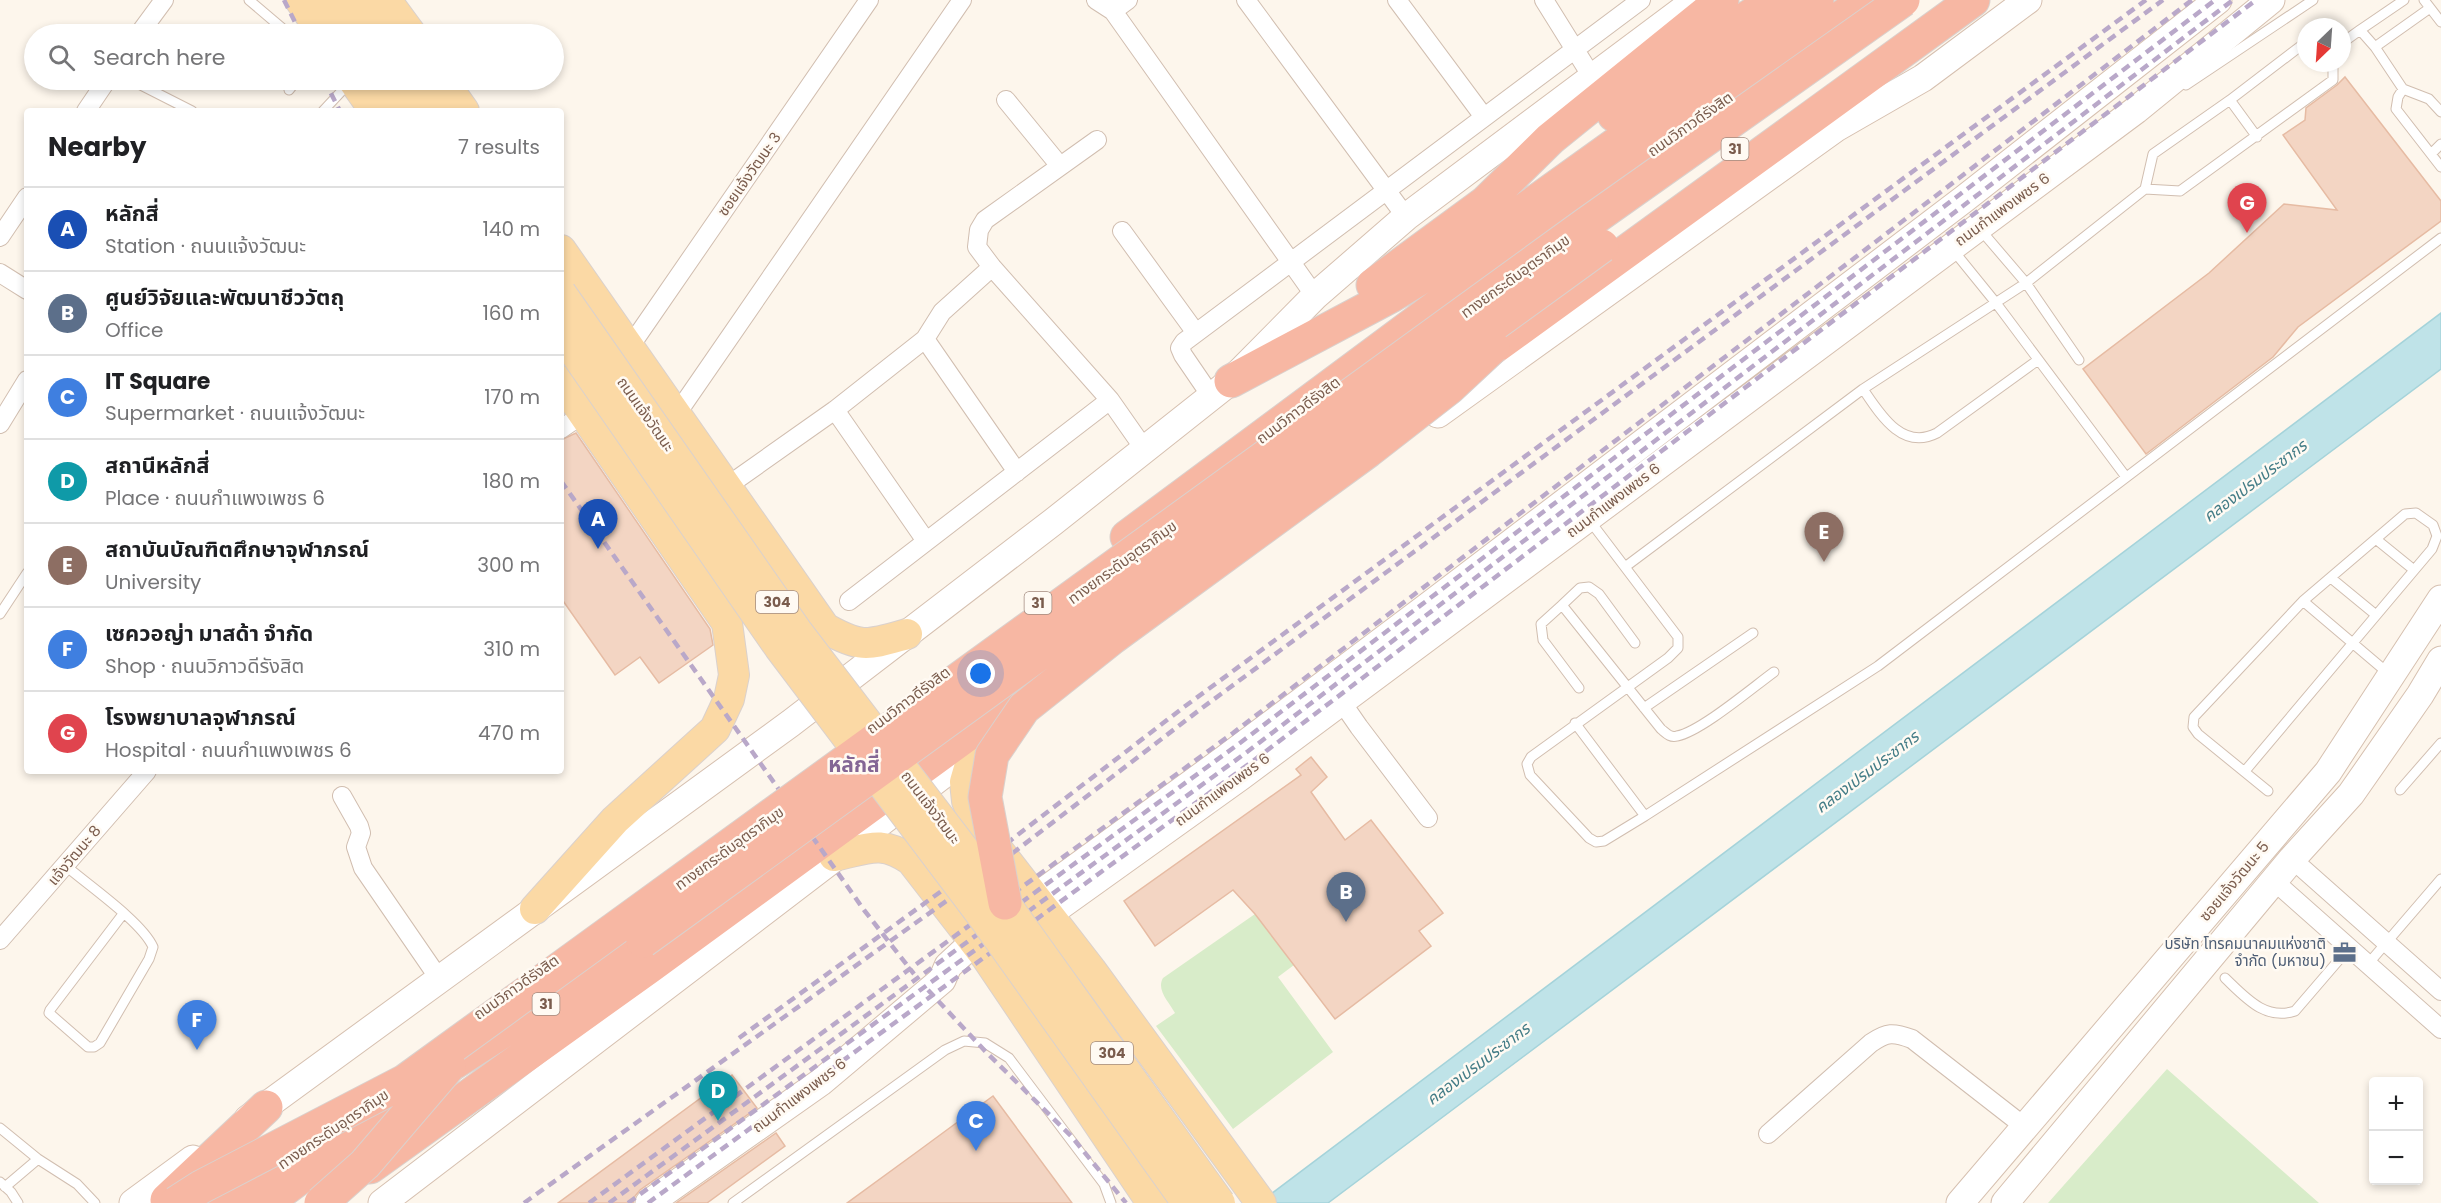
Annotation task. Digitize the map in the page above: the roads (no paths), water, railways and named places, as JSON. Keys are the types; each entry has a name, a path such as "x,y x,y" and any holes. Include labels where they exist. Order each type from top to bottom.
{"highway":[{"path":"1486,202 1550,139 1722,0"},
{"path":"1303,341 1348,304 1486,202 1569,149 1728,30 1775,0"},
{"path":"1221,389 1303,341 1391,296 1481,241 1817,0"},
{"name":"ถนนวิภาวดีรังสิต","path":"207,1203 615,918 1571,207 1866,0"},
{"name":"ทางยกระดับอุตราภิมุข","path":"222,1203 405,1082 1586,224 1903,0"},
{"name":"ทางยกระดับอุตราภิมุข","path":"266,1203 449,1066 643,941 1939,0"},
{"name":"31","path":"320,1203 649,968 1617,257 1973,0"},
{"path":"1836,128 1999,0"},
{"path":"1742,194 1881,67"},
{"path":"1029,905 985,797 992,755 1024,708 1112,638 1368,451 1449,388 1602,246"},
{"path":"320,1203 365,1164 449,1066"},
{"path":"176,1203 211,1182 405,1082"},
{"path":"163,1203 266,1107"}],"main road":[{"path":"300,0 316,24"},
{"path":"330,0 347,24"},
{"path":"358,0 374,24"},
{"path":"386,0 404,24"},
{"path":"360,90 373,108"},
{"path":"392,90 405,108"},
{"path":"419,90 432,108"},
{"path":"449,90 462,108"},
{"name":"ถนนแจ้งวัฒนะ","path":"564,254 825,628 847,640 868,645 907,634"},
{"name":"ถนนแจ้งวัฒนะ","path":"564,297 797,632 1029,905 1090,970 1261,1203"},
{"name":"ถนนแจ้งวัฒนะ","path":"564,337 779,647 986,921 1187,1203"},
{"path":"564,392 572,422 727,623 741,635 755,639 777,634 788,626 797,611 799,591"},
{"path":"536,909 615,820 715,729 729,699 734,675 727,623"},
{"name":"ถนนแจ้งวัฒนะ","path":"974,751 965,782 967,801 980,832 998,850 1029,905 1220,1203"},
{"path":"834,856 882,846 911,860 980,950 1152,1203"},
{"path":"1027,1018 1023,996 1030,979 1039,969 1060,962 1090,970"}],"street":[{"path":"146,24 164,0"},
{"name":"ซอยแจ้งวัฒนะ 3","path":"629,348 869,0"},
{"path":"676,416 962,0"},
{"path":"1096,0 1120,5 1315,296"},
{"path":"1246,0 1406,217"},
{"path":"1396,0 1484,117"},
{"path":"1544,0 1592,77"},
{"path":"1221,389 1180,348 1196,333 1641,0"},
{"path":"133,1203 791,723 907,634 1221,389 1315,296 1406,217 1696,0"},
{"path":"382,1203 974,751 1742,194 1836,128 1923,78 2028,0"},
{"name":"ถนนกำแพงเพชร 6","path":"649,1203 821,1082 942,980 959,978 980,950 1029,905 1806,319 2218,0"},
{"name":"ถนนกำแพงเพชร 6","path":"1029,905 1341,701 2136,110 2271,0"},
{"path":"88,108 100,90"},
{"path":"1006,100 1060,166"},
{"path":"1097,141 985,220 979,230 977,247 992,267 1110,400 1144,450"},
{"path":"0,237 24,201"},
{"path":"1122,231 1196,333"},
{"path":"726,487 834,410 924,339 942,312 992,267"},
{"path":"0,273 24,288"},
{"path":"1806,319 1824,342"},
{"path":"924,339 1017,471"},
{"path":"0,424 24,385"},
{"path":"849,601 1110,400"},
{"path":"834,410 926,542"},
{"name":"ซอยแจ้งวัฒนะ 5","path":"1960,1203 2328,772 2441,599"},
{"name":"ซอยแจ้งวัฒนะ 5","path":"2005,1203 2274,880 2351,794 2420,695 2441,660"},
{"path":"1341,701 1428,818"},
{"name":"แจ้งวัฒนะ 8","path":"0,940 144,774"},
{"path":"342,796 359,826 361,833 356,848 363,868 440,980"},
{"path":"2260,850 2292,859 2441,991"},
{"path":"2260,850 2274,880 2441,1029"},
{"path":"1768,1134 1871,1043 1883,1035 1897,1033 1912,1039 2025,1127"}],"lane":[{"path":"249,0 277,24"},
{"path":"2136,110 2175,92 2313,0"},
{"path":"2351,36 2404,0"},
{"path":"2424,0 2441,22"},
{"path":"2375,47 2430,8"},
{"path":"2360,30 2375,47 2403,89 2429,99 2441,112"},
{"path":"1624,567 1863,389 2026,283 2145,189 2153,154 2230,100 2297,49"},
{"path":"2145,189 2180,191 2333,80 2333,72"},
{"path":"2403,89 2398,97 2396,109 2441,167"},
{"path":"151,90 186,108"},
{"path":"326,108 343,90"},
{"path":"2230,100 2257,137"},
{"path":"2431,153 2441,144"},
{"path":"1978,226 2026,283 2079,360"},
{"path":"1588,518 1678,637 1678,648 1628,687 1575,723 1531,757 1527,764 1530,775 1589,838 1596,842 1604,841 1645,816 1878,666 2441,238"},
{"path":"1949,247 1996,303 2126,477"},
{"path":"1863,389 1890,426 1899,432 1922,438 1937,433 2038,360"},
{"path":"2245,771 2432,549 2437,536 2433,525 2416,513 2405,514 2303,601 2194,717 2193,727 2198,734 2268,791"},
{"path":"2377,540 2414,570"},
{"path":"0,614 24,578"},
{"path":"2331,578 2376,615"},
{"path":"1579,688 1543,639 1541,624 1580,588 1589,587 1599,594 1635,643"},
{"path":"2303,601 2391,675"},
{"path":"1562,605 1661,729 1670,736 1676,737 1694,730 1774,672"},
{"path":"1644,708 1754,633"},
{"path":"1575,723 1645,816"},
{"path":"2400,790 2441,743"},
{"path":"66,866 123,914 149,938 153,947 152,953 100,1042 94,1047 88,1047 50,1016 50,1010 123,914"},
{"path":"2368,964 2441,879"},
{"path":"2225,978 2253,1005 2268,1012 2285,1014 2295,1011 2350,947"},
{"path":"733,1203 945,1050 964,1041 985,1043 1009,1058 1104,1184 1111,1203"},
{"path":"0,1128 38,1159 77,1184 95,1203"},
{"path":"18,1203 3,1185 38,1159"}],"water":[{"name":"คลองเปรมประชากร","path":"2441,313 2441,369 1328,1203 1259,1203"}],"railway":[{"path":"284,0 296,24"},
{"path":"739,1038 998,850 1184,707 2146,0"},
{"path":"524,1203 1005,859 1202,708 2163,0"},
{"path":"589,1203 1233,733 2192,0"},
{"path":"609,1203 1240,743 2215,0"},
{"path":"628,1203 1247,752 2233,0"},
{"path":"648,1203 1253,761 2256,0"},
{"path":"329,90 338,108"},
{"path":"564,485 864,910 914,974"},
{"path":"928,990 986,1052 1072,1137 1126,1203"}],"place":[{"name":"โรงพยาบาลจุฬาภรณ์","path":"2247,233"},
{"name":"หลักสี่","path":"598,549"},
{"name":"สถาบันบัณฑิตศึกษาจุฬาภรณ์","path":"1824,562"},
{"name":"ศูนย์วิจัยและพัฒนาชีววัตถุ","path":"1346,922"},
{"name":"บริษัท โทรคมนาคมแห่งชาติ จำกัด (มหาชน)","path":"2344,952"},
{"name":"เซควอญ่า มาสด้า จำกัด","path":"197,1050"},
{"name":"สถานีหลักสี่","path":"718,1121"},
{"name":"IT Square","path":"976,1151"}],"district":[{"name":"หลักสี่","path":"854,764"}]}
